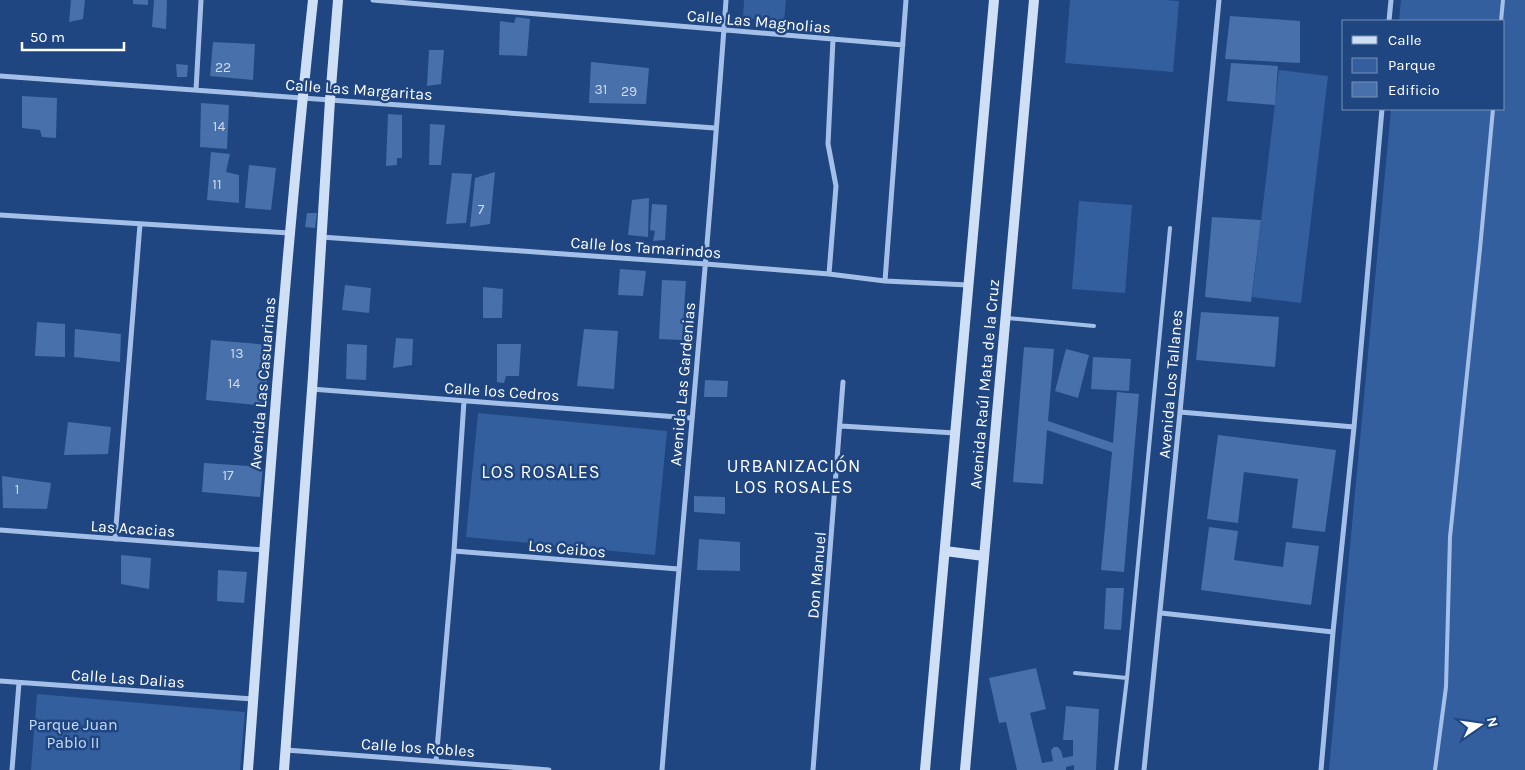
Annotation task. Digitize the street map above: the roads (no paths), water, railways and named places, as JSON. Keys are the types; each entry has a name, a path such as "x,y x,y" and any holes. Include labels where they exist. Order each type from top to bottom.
{"main road":[{"name":"Avenida Las Casuarinas","path":"248,770 289,233 313,0"},
{"path":"284,770 338,0"},
{"name":"Avenida Raúl Mata de la Cruz","path":"925,770 994,0"},
{"name":"Avenida Raúl Mata de la Cruz","path":"965,770 1034,0"},
{"path":"945,551 984,556"}],"street":[{"path":"196,90 201,0"},
{"name":"Calle Las Magnolias","path":"373,0 903,45"},
{"path":"450,0 450,6"},
{"name":"Avenida Las Gardenias","path":"662,770 691,418 706,264 726,0"},
{"path":"885,281 906,0"},
{"name":"Avenida Los Tallanes","path":"1144,770 1161,613 1219,0"},
{"path":"1389,20 1391,0"},
{"path":"829,274 836,186 828,144 834,39"},
{"name":"Calle Las Margaritas","path":"0,76 716,128"},
{"path":"1321,770 1382,110"},
{"path":"0,214 289,233"},
{"path":"115,539 140,224"},
{"name":"Calle los Tamarindos","path":"321,237 706,264 829,274 885,281 968,285"},
{"name":"Don Manuel","path":"813,770 843,382"},
{"name":"Calle los Cedros","path":"311,390 691,418"},
{"path":"436,761 454,551 464,401"},
{"path":"1180,412 1354,427"},
{"path":"841,426 955,433"},
{"name":"Las Acacias","path":"0,530 264,550"},
{"name":"Los Ceibos","path":"454,551 678,569"},
{"path":"1161,613 1333,632"},
{"name":"Calle Las Dalias","path":"0,681 254,699"},
{"path":"12,770 19,683"},
{"name":"Calle los Robles","path":"286,750 549,770"}],"lane":[{"path":"1502,20 1503,0"},
{"path":"1435,770 1446,687 1450,537 1493,110"},
{"path":"1116,770 1127,678 1170,228"},
{"path":"1005,317 1094,326"},
{"path":"1075,673 1127,678"}],"district":[{"name":"LOS ROSALES","path":"541,472"},
{"name":"URBANIZACIÓN LOS ROSALES","path":"794,476"}],"park label":[{"name":"Parque Juan Pablo II","path":"73,733"}]}
